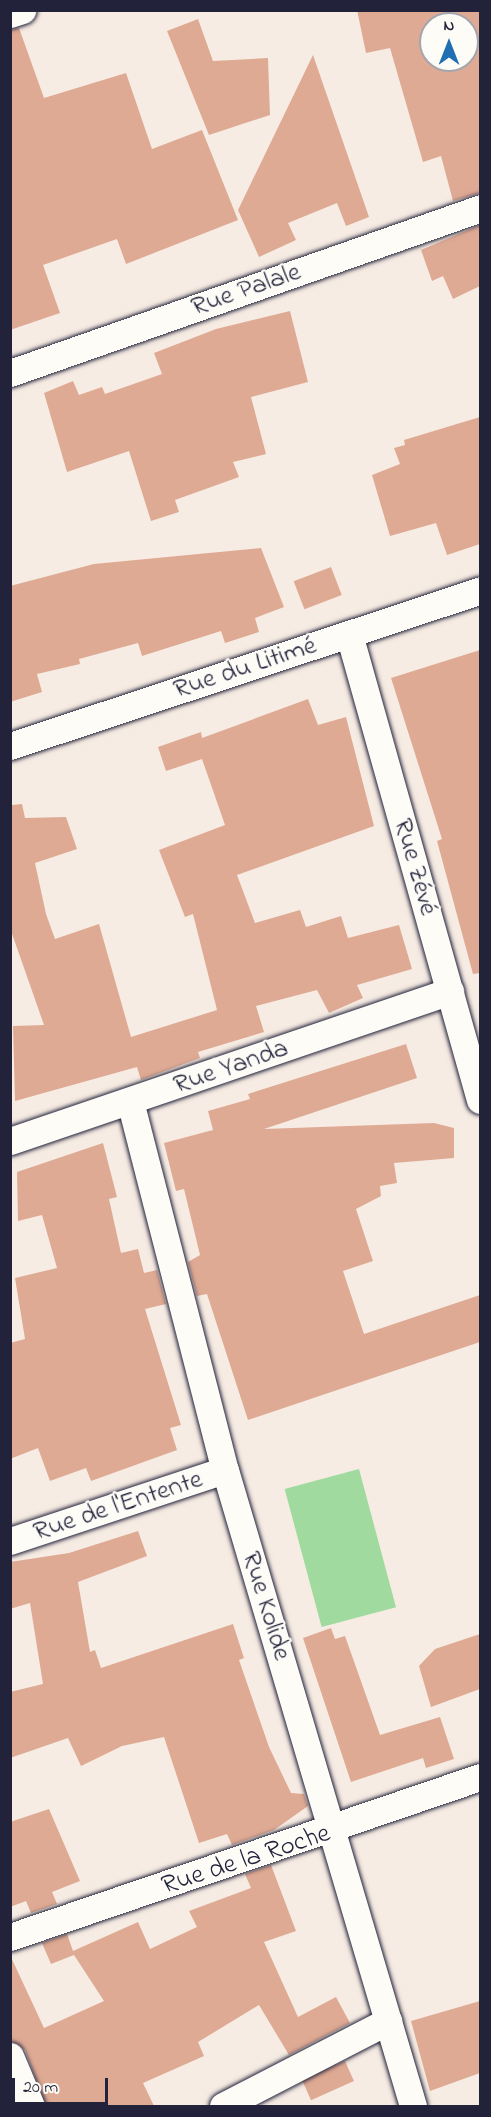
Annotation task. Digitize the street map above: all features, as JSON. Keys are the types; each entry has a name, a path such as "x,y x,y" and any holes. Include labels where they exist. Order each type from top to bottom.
{"street":[{"path":"10,14 22,10"},
{"name":"Rue Palale","path":"10,373 480,208"},
{"name":"Rue du Litimé","path":"10,746 480,591"},
{"name":"Rue Zévé","path":"349,634 480,1100"},
{"name":"Rue Yanda","path":"10,1141 450,991"},
{"name":"Rue Kolide","path":"130,1101 225,1470 413,2106"},
{"name":"Rue de l'Entente","path":"10,1541 225,1470"},
{"name":"Rue de la Roche","path":"10,1937 333,1832 480,1777"},
{"path":"223,2106 388,2021"},
{"path":"10,2056 31,2106"}],"green space":[{"path":"359,1469 396,1607 322,1627 285,1489"}],"building":[{"path":"357,10 480,10 480,193 453,201 441,156 423,162 390,48 366,53"},
{"path":"198,19 213,61 268,58 270,115 209,135 167,31"},
{"path":"19,28 44,98 126,73 152,149 202,130 238,220 126,264 117,239 43,265 60,313 10,330 10,29"},
{"path":"313,55 369,217 346,226 337,203 288,223 296,240 259,257 238,210"},
{"path":"480,225 480,286 453,299 443,276 432,281 421,250"},
{"path":"290,311 308,382 251,397 266,454 233,462 239,477 175,500 179,512 151,521 129,451 67,472 44,393 73,381 79,395 102,387 105,394 162,374 154,353 216,329"},
{"path":"480,417 480,544 447,555 436,523 390,536 372,475 400,464 394,448 405,445 404,440"},
{"path":"261,548 284,607 255,618 259,632 225,643 221,631 142,656 138,643 79,659 80,664 37,674 42,692 10,702 10,586 94,564"},
{"path":"331,567 342,595 304,609 294,581"},
{"path":"480,650 480,973 473,974 437,841 442,839 391,678"},
{"path":"308,699 318,725 346,717 374,826 237,875 255,923 300,910 306,927 341,916 348,938 399,925 412,969 357,985 363,998 329,1013 317,990 256,1006 264,1032 198,1052 200,1058 141,1080 137,1067 15,1101 13,1026 44,1025 10,928 12,805 22,804 25,818 66,817 77,849 35,863 46,914 55,939 99,924 131,1037 217,1010 193,914 185,917 159,850 225,825 202,759 166,771 158,747 201,732 202,738"},
{"path":"406,1044 417,1078 264,1129 434,1123 454,1128 454,1158 394,1163 397,1183 380,1186 381,1196 356,1209 373,1261 343,1271 364,1334 480,1295 480,1342 248,1420 207,1294 197,1296 188,1262 200,1255 184,1189 176,1191 164,1143 213,1130 208,1111 250,1099 248,1094"},
{"path":"103,1143 117,1197 109,1199 121,1253 138,1249 144,1273 157,1270 166,1304 145,1309 181,1425 170,1428 177,1450 91,1481 86,1468 50,1481 38,1448 10,1459 10,1343 25,1339 15,1278 57,1268 42,1215 18,1221 17,1172"},
{"path":"138,1531 147,1556 78,1582 90,1652 95,1650 101,1668 233,1624 244,1658 239,1660 269,1747 291,1793 304,1794 308,1806 274,1830 232,1845 227,1834 199,1843 164,1737 122,1746 81,1766 68,1738 10,1758 10,1692 43,1684 30,1603 10,1609 10,1562 69,1553"},
{"path":"331,1628 335,1639 345,1636 380,1735 440,1717 454,1759 426,1768 423,1758 351,1782 303,1638"},
{"path":"480,1634 480,1689 431,1707 419,1666 435,1649"},
{"path":"49,1809 80,1881 52,1892 57,1904 31,1913 26,1901 10,1907 10,1822"},
{"path":"271,1865 296,1931 264,1942 298,2017 336,1997 350,2023 289,2055 259,2005 198,2042 204,2056 143,2083 154,2106 46,2106 25,2050 10,2040 10,1955 44,2028 104,2001 74,1955 51,1964 42,1943 67,1934 73,1951 138,1922 150,1949 197,1927 189,1911 251,1888 245,1874"},
{"path":"480,2001 480,2073 430,2091 411,2021"},
{"path":"345,2061 354,2081 311,2100 302,2080"}]}
